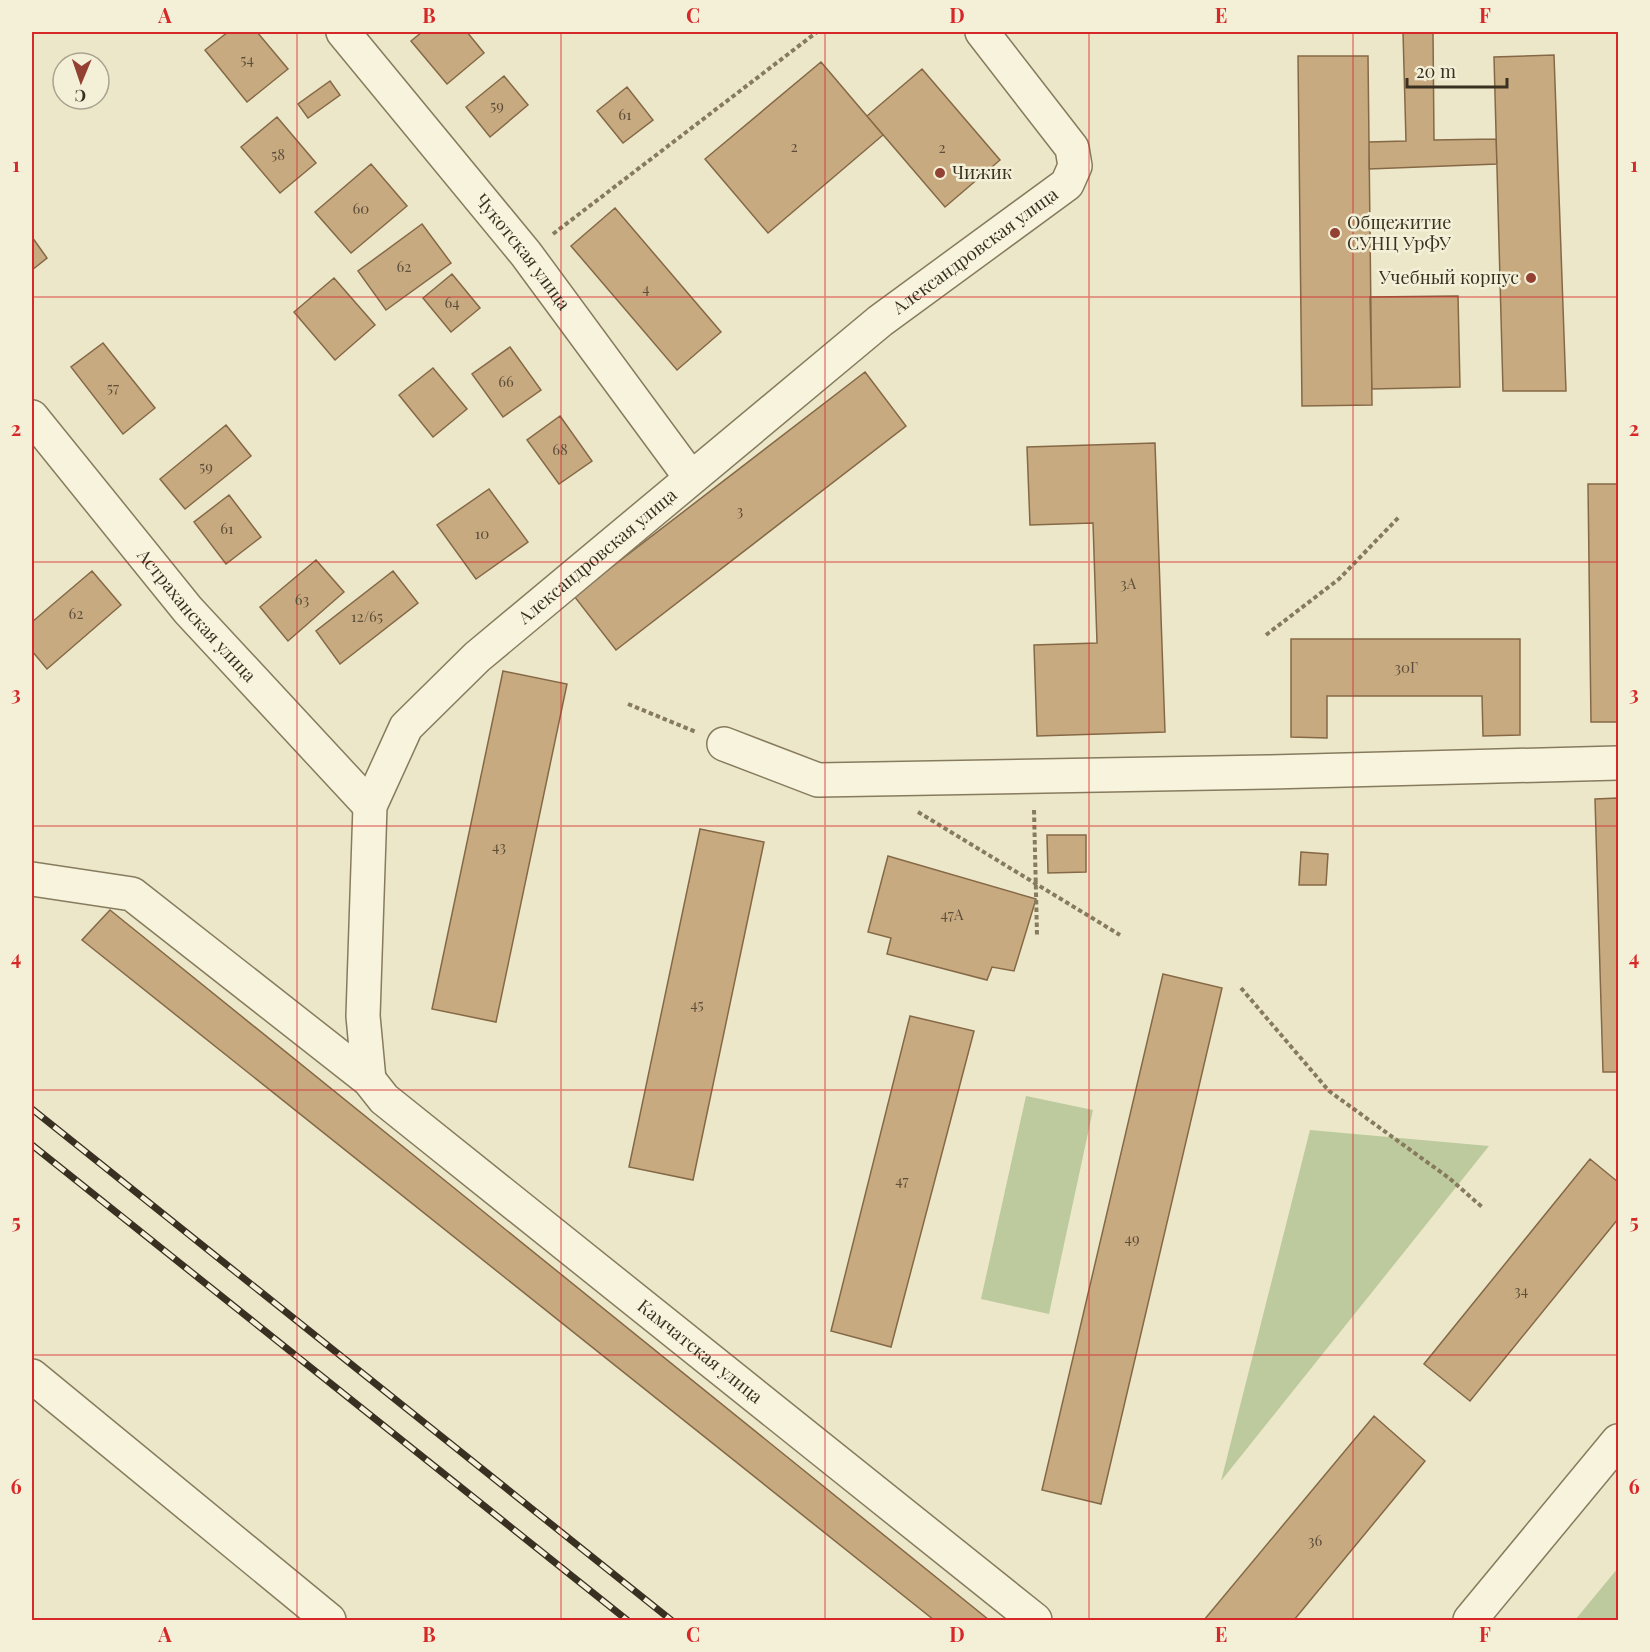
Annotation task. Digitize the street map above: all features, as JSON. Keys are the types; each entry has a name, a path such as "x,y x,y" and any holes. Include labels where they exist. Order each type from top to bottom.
{"street":[{"name":"Чукотская улица","path":"343,32 526,254 691,478"},
{"name":"Александровская улица","path":"369,1080 363,1016 370,806 406,727 477,657 880,321 1067,184 1075,166 1072,148 982,32"},
{"name":"Астраханская улица","path":"32,417 188,610 370,806"},
{"path":"724,744 818,780 1618,763"},
{"name":"Камчатская улица","path":"32,879 132,894 369,1080 384,1099 1035,1620"},
{"path":"32,1376 329,1620"},
{"path":"1470,1620 1618,1441"}],"path":[{"path":"526,254 817,32"},
{"path":"1266,634 1339,579 1399,517"},
{"path":"628,704 724,744"},
{"path":"1034,776 1037,935"},
{"path":"914,810 1120,935"},
{"path":"1241,988 1329,1091 1449,1178 1482,1208"}],"green space":[{"path":"1026,1096 1093,1110 1049,1314 981,1299"},
{"path":"1310,1130 1489,1146 1221,1481"},
{"path":"1618,1568 1618,1620 1575,1620"}],"building":[{"path":"228,32 257,32 288,69 247,102 205,50"},
{"path":"422,32 467,32 484,53 447,84 411,41"},
{"path":"1403,32 1433,32 1434,140 1496,139 1497,164 1369,169 1369,142 1406,141"},
{"name":"Учебный корпус","path":"1554,55 1566,391 1503,391 1494,57"},
{"name":"Общежитие СУНЦ УрФУ","path":"1298,56 1368,56 1372,405 1302,406"},
{"path":"821,62 883,135 768,233 705,159"},
{"path":"922,69 1000,160 945,207 867,116"},
{"path":"504,76 528,105 490,137 466,107"},
{"path":"330,81 340,95 308,118 298,104"},
{"path":"627,87 653,120 623,143 597,111"},
{"path":"277,117 316,163 280,193 241,147"},
{"path":"371,164 407,206 351,253 315,212"},
{"path":"615,208 721,332 677,370 571,246"},
{"path":"422,224 451,263 386,310 358,271"},
{"path":"32,237 47,258 32,270"},
{"path":"452,274 480,308 451,332 423,298"},
{"path":"334,278 375,325 335,360 294,312"},
{"path":"1458,296 1460,387 1372,389 1370,297"},
{"path":"103,343 155,408 123,434 71,367"},
{"path":"510,347 541,390 503,417 472,374"},
{"path":"433,368 467,409 433,437 399,395"},
{"path":"865,372 906,426 616,650 574,596"},
{"path":"560,416 592,461 559,484 527,440"},
{"path":"226,425 251,456 185,509 160,479"},
{"path":"1155,443 1165,732 1037,736 1034,645 1097,643 1093,523 1030,525 1027,447"},
{"path":"1588,484 1618,484 1618,722 1591,722"},
{"path":"489,489 528,542 476,579 437,525"},
{"path":"229,495 261,537 226,564 194,522"},
{"path":"316,560 344,592 288,641 260,607"},
{"path":"92,571 121,605 47,669 32,651 32,622"},
{"path":"393,571 418,603 340,664 316,631"},
{"path":"1291,639 1520,639 1520,735 1483,736 1482,696 1327,696 1327,738 1291,737"},
{"path":"503,671 567,684 496,1022 432,1009"},
{"path":"1618,798 1618,1072 1603,1072 1595,799"},
{"path":"700,829 764,842 693,1180 629,1167"},
{"path":"1047,835 1086,835 1086,872 1048,873"},
{"path":"1301,852 1328,854 1326,885 1299,885"},
{"path":"888,856 1036,899 1014,971 992,967 987,980 887,954 891,938 868,932"},
{"path":"110,910 989,1620 934,1620 82,940"},
{"path":"1163,974 1222,988 1101,1504 1042,1490"},
{"path":"910,1016 974,1031 891,1347 831,1331"},
{"path":"1590,1159 1618,1182 1618,1219 1470,1401 1424,1364"},
{"path":"1374,1416 1425,1461 1294,1620 1204,1620"}],"railway":[{"path":"32,1109 671,1620"},
{"path":"32,1145 627,1620"}],"place":[{"name":"Чижик","path":"940,173"},
{"name":"Общежитие СУНЦ УрФУ","path":"1335,233"},
{"name":"Учебный корпус","path":"1531,278"}]}
